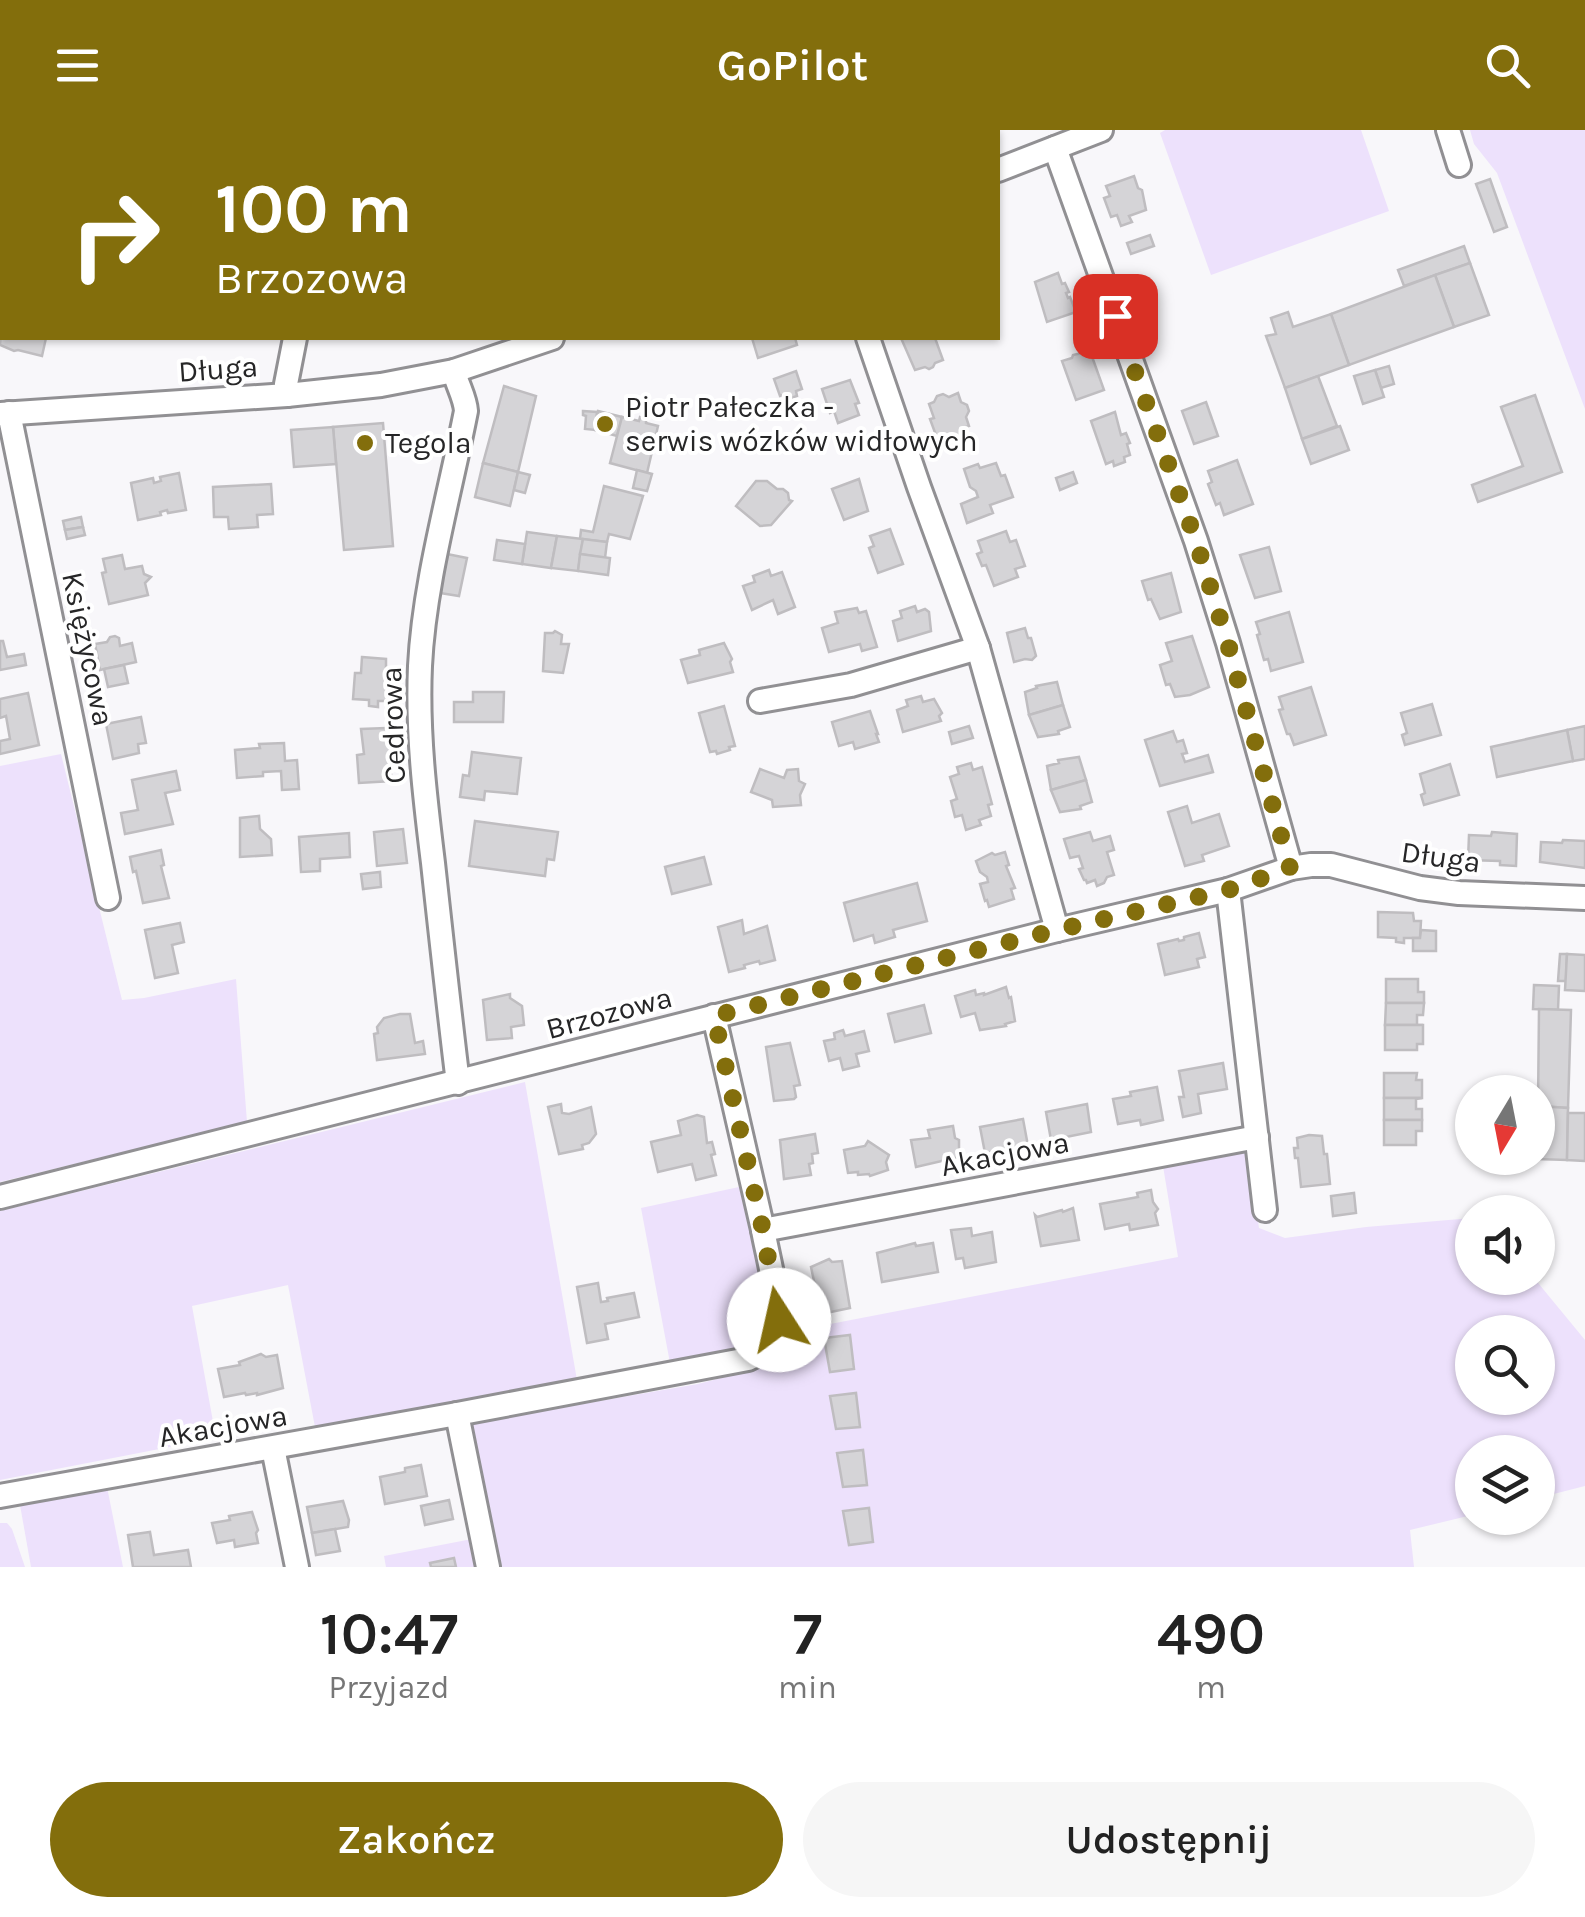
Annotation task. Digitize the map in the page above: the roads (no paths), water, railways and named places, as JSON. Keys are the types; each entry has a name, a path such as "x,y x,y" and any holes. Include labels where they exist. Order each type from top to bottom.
{"street":[{"path":"1000,169 1101,130"},
{"path":"1448,130 1459,165"},
{"path":"1055,148 1196,541 1290,868"},
{"path":"287,394 295,340"},
{"name":"Długa","path":"4,414 381,385 454,371 546,340"},
{"path":"869,340 978,648 1057,930"},
{"name":"Cedrowa","path":"454,371 466,410 428,597 419,692 426,806 458,1083"},
{"name":"Księżycowa","path":"4,414 108,898"},
{"path":"760,701 851,685 978,648"},
{"name":"Długa","path":"1290,868 1332,865 1420,888 1460,893 1585,898"},
{"name":"Brzozowa","path":"0,1197 1228,890 1290,868"},
{"path":"1228,890 1265,1210"},
{"name":"Akacjowa","path":"0,1496 748,1359 766,1350 776,1335 779,1320 763,1230 714,1016"},
{"name":"Akacjowa","path":"763,1230 1258,1137"},
{"path":"457,1414 488,1567"},
{"path":"273,1448 296,1567"}],"place":[{"name":"Piotr Pałeczka - serwis wózków widłowych","path":"605,424"},
{"name":"Tegola","path":"365,443"}]}
